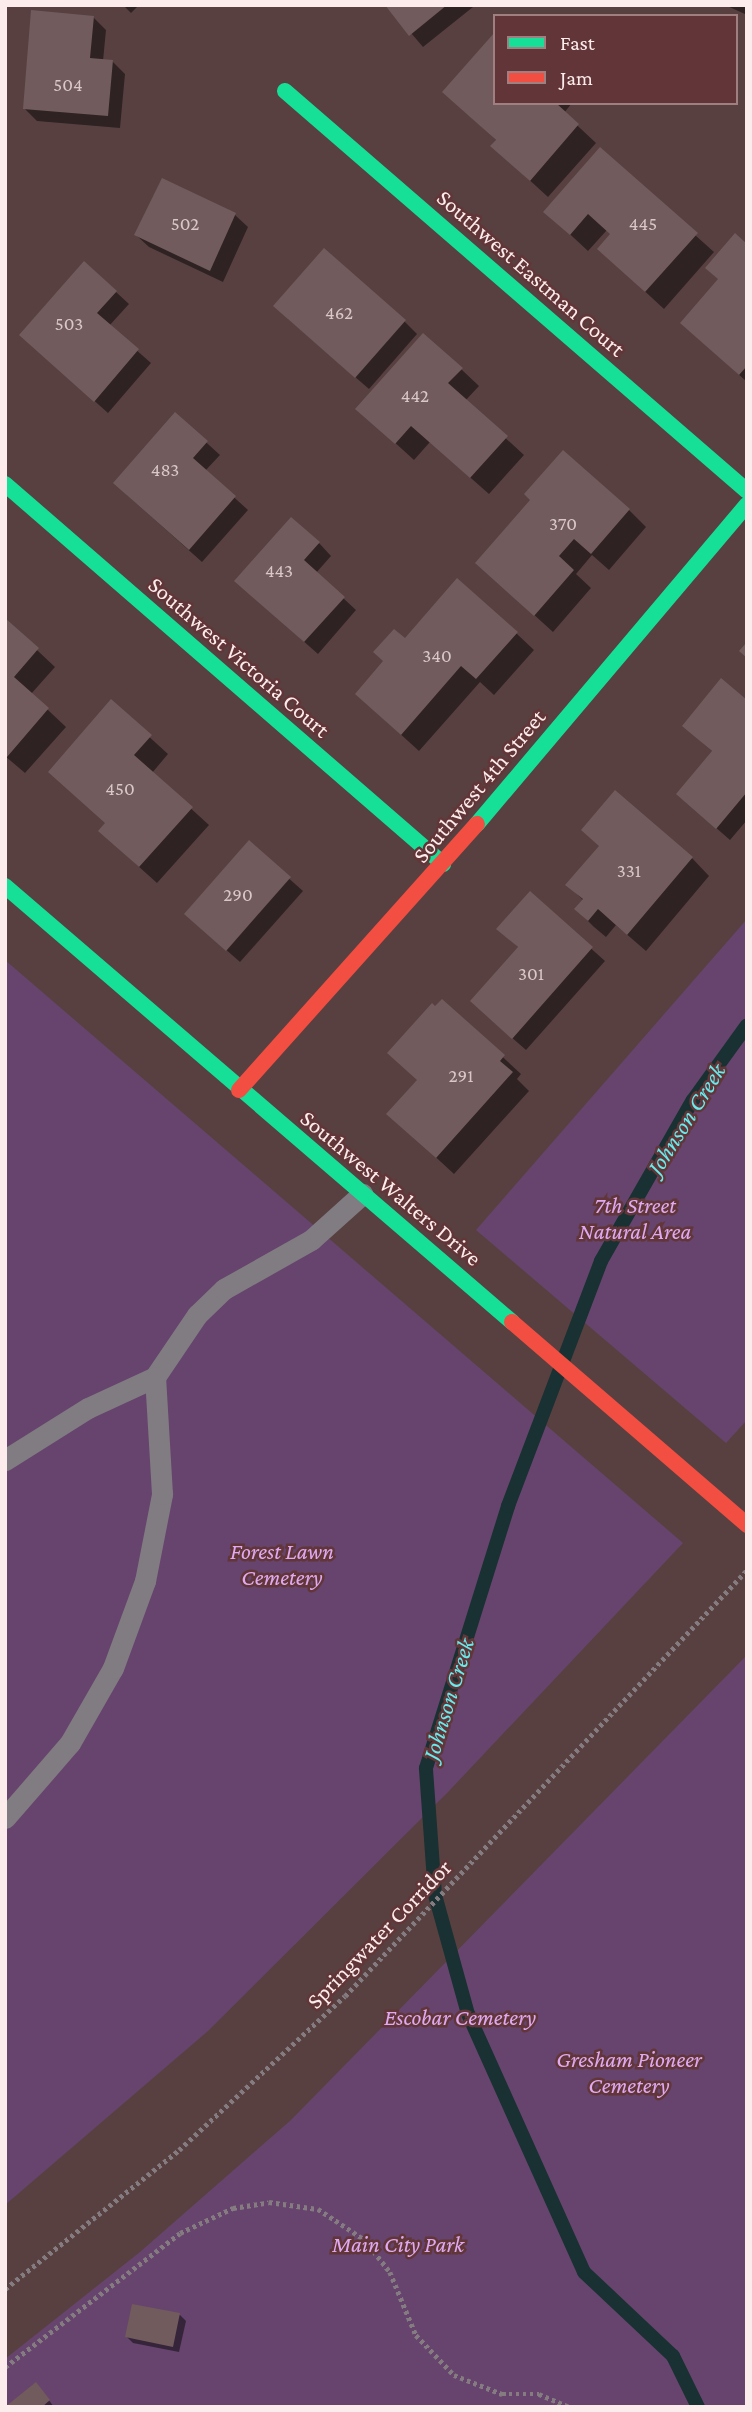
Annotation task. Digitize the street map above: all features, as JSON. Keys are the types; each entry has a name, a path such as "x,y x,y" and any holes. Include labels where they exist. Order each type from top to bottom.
{"street":[{"name":"Southwest Eastman Court","path":"285,91 747,491"},
{"name":"Southwest Victoria Court","path":"5,484 443,864"},
{"name":"Southwest 4th Street","path":"239,1090 443,864 747,505"},
{"name":"Southwest Walters Drive","path":"10,897 449,1267 747,1525"}],"lane":[{"path":"5,1460 88,1408 155,1377 197,1315 224,1289 311,1240 362,1194"},
{"path":"5,1818 70,1743 113,1668 145,1581 162,1494 155,1377"}],"path":[{"name":"Springwater Corridor","path":"5,2290 179,2150 345,1996 747,1570"},
{"path":"5,2367 180,2234 233,2208 269,2202 318,2209 365,2240 390,2272 416,2335 454,2375 502,2394 539,2395 570,2407"}],"green space":[{"name":"7th Street Natural Area","path":"747,919 747,1420 726,1443 476,1230"},
{"name":"Forest Lawn Cemetery","path":"5,960 683,1543 449,1791 208,2031 5,2205"},
{"path":"747,1655 747,2407 5,2407 5,2359 140,2252 291,2120"}],"building":[{"path":"385,5 447,5 409,36"},
{"path":"31,10 94,16 90,58 113,60 108,116 23,109"},
{"path":"493,34 493,105 558,105 579,124 530,181 490,146 496,140 442,92"},
{"path":"600,147 698,233 645,292 597,249 610,234 588,214 570,235 543,212"},
{"path":"162,178 236,213 210,271 134,235"},
{"path":"735,233 747,244 747,366 739,375 680,323 718,279 705,268"},
{"path":"324,248 406,320 355,378 273,306"},
{"path":"84,261 117,291 97,313 139,349 94,402 19,335"},
{"path":"423,333 463,368 448,383 508,436 470,478 411,426 395,444 355,409"},
{"path":"175,412 208,441 193,458 236,496 189,550 113,483"},
{"path":"563,450 630,509 591,554 574,539 559,556 574,570 534,616 475,563 530,500 524,494"},
{"path":"291,517 320,542 304,560 345,597 304,642 234,581"},
{"path":"457,578 518,632 476,679 461,666 401,735 355,694 383,661 373,652 394,629 405,638"},
{"path":"5,618 39,648 14,677 49,708 7,757"},
{"path":"747,642 747,658 739,651"},
{"path":"721,678 747,700 747,792 716,829 676,794 712,751 682,726"},
{"path":"111,699 152,735 134,755 193,807 139,867 98,831 105,823 48,772"},
{"path":"615,790 693,857 627,935 598,909 588,921 574,909 583,899 565,885 599,846 581,830"},
{"path":"249,840 291,877 226,951 184,914"},
{"path":"530,891 593,947 512,1039 470,1001 518,947 496,929"},
{"path":"442,999 505,1055 500,1061 513,1072 436,1158 386,1114 417,1080 387,1053 432,1003 435,1006"},
{"path":"132,2304 180,2313 173,2347 125,2337"},
{"path":"36,2382 50,2400 42,2407 5,2407"}],"waterway":[{"name":"Johnson Creek","path":"698,2407 673,2356 584,2272 468,2014 435,1895 426,1768 508,1506 601,1261 693,1100 747,1025"}],"traffic: fast":[{"path":"285,91 747,491"},
{"path":"5,484 443,864"},
{"path":"477,824 747,505"},
{"path":"5,886 512,1322"}],"traffic: jam":[{"path":"239,1090 477,824"},
{"path":"512,1322 747,1525"}],"park label":[{"name":"Escobar Cemetery","path":"460,2017"},
{"name":"Gresham Pioneer Cemetery","path":"629,2072"},
{"name":"Main City Park","path":"398,2244"}]}
